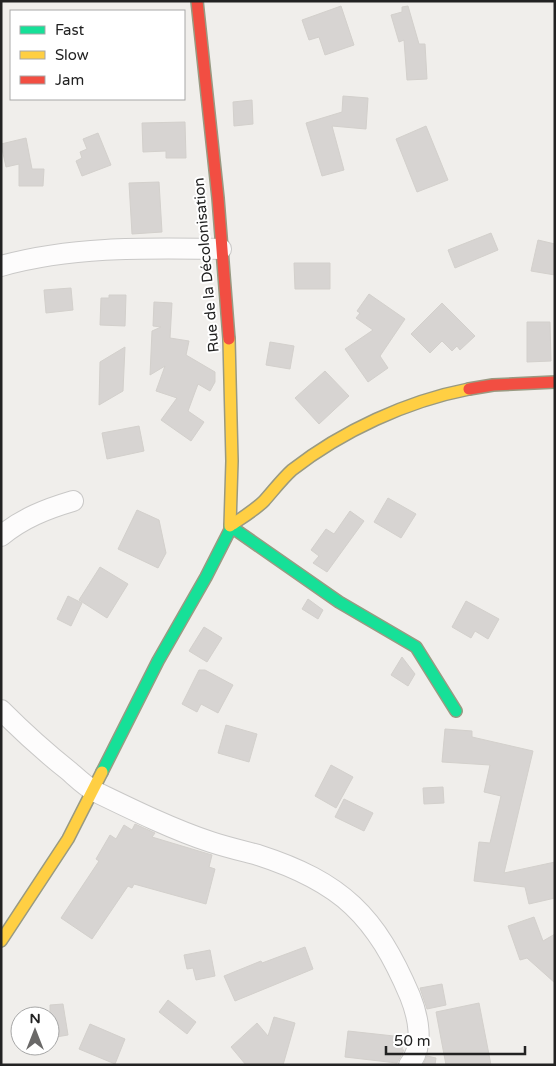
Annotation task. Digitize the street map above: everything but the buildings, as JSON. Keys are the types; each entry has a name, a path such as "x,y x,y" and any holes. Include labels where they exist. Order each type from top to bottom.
{"street":[{"name":"Rue de la Décolonisation","path":"197,1 221,249 233,446 230,526"},
{"path":"1,266 56,254 103,250 221,249"},
{"path":"1,941 68,840 158,661 206,577 230,526 262,503 292,471 330,444 376,420 434,396 494,385 555,382"},
{"path":"1,536 16,524 42,510 72,501"},
{"path":"230,526 339,602 416,648 456,711"},
{"path":"1,710 37,745 94,791 210,842 259,856 302,872 331,887 356,906 379,936 402,977 416,1011 419,1040 409,1065"}],"traffic: fast":[{"path":"102,772 158,661 206,577 233,524"},
{"path":"230,526 339,602 416,647 456,711"}],"traffic: slow":[{"path":"229,339 232,461 230,526"},
{"path":"233,524 264,501 292,470 354,430 422,401 469,389"},
{"path":"1,941 68,839 102,772"}],"traffic: jam":[{"path":"197,1 218,198 229,339"},
{"path":"469,389 493,385 555,382"}]}
